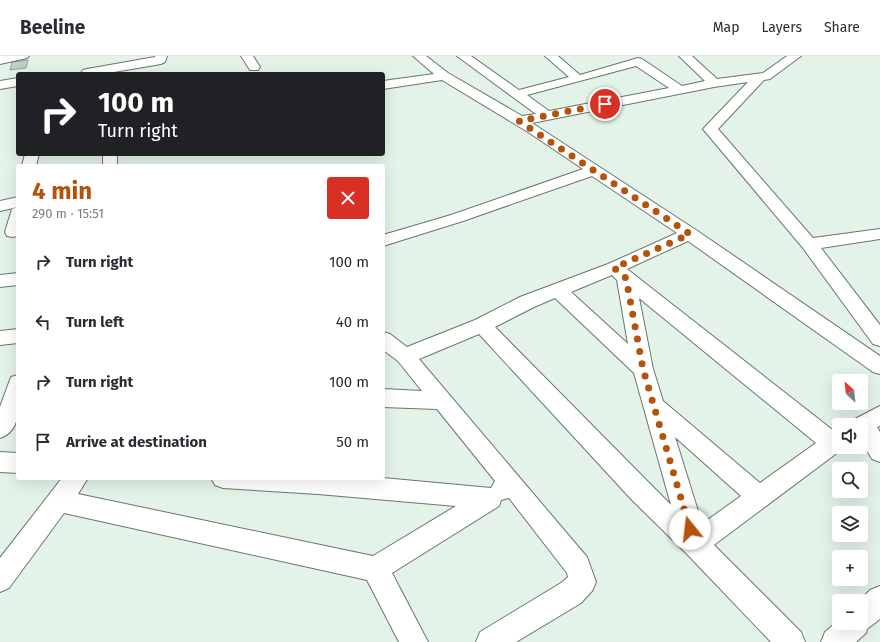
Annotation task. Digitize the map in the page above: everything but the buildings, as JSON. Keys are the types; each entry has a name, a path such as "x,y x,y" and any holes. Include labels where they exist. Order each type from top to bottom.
{"street":[{"path":"0,60 23,56"},
{"path":"84,69 112,71 161,60 160,56"},
{"path":"247,56 254,67"},
{"path":"419,56 444,76 519,121 690,234 880,366"},
{"path":"463,56 546,115"},
{"path":"551,56 578,79"},
{"path":"685,56 714,83"},
{"path":"519,121 714,83 766,76 795,56"},
{"path":"516,94 578,79 633,59 680,90"},
{"path":"385,85 444,76"},
{"path":"760,77 710,129 809,244 880,339"},
{"path":"0,85 16,82"},
{"path":"385,240 457,218 594,170"},
{"path":"0,206 16,202"},
{"path":"16,220 13,232 16,231"},
{"path":"405,356 482,325 527,302 558,290 620,273 690,234"},
{"path":"809,244 880,234"},
{"path":"620,273 643,369 695,544"},
{"path":"620,273 832,438"},
{"path":"0,280 16,279"},
{"path":"558,290 643,369"},
{"path":"482,325 641,492 695,544 791,642"},
{"path":"0,338 16,336"},
{"path":"385,341 405,356 443,401 501,491 578,566 583,582 571,593 490,642"},
{"path":"0,429 8,417 16,390"},
{"path":"385,398 443,401"},
{"path":"655,407 759,497"},
{"path":"868,422 880,452"},
{"path":"695,544 832,444"},
{"path":"0,462 16,463"},
{"path":"0,579 75,480"},
{"path":"261,480 501,491"},
{"path":"59,501 375,569 501,491"},
{"path":"375,569 414,642"},
{"path":"868,611 880,600"},
{"path":"835,642 848,630"}],"route":[{"path":"605,104 519,121 534,129 690,234 614,268 626,278 643,369 690,529"}]}
